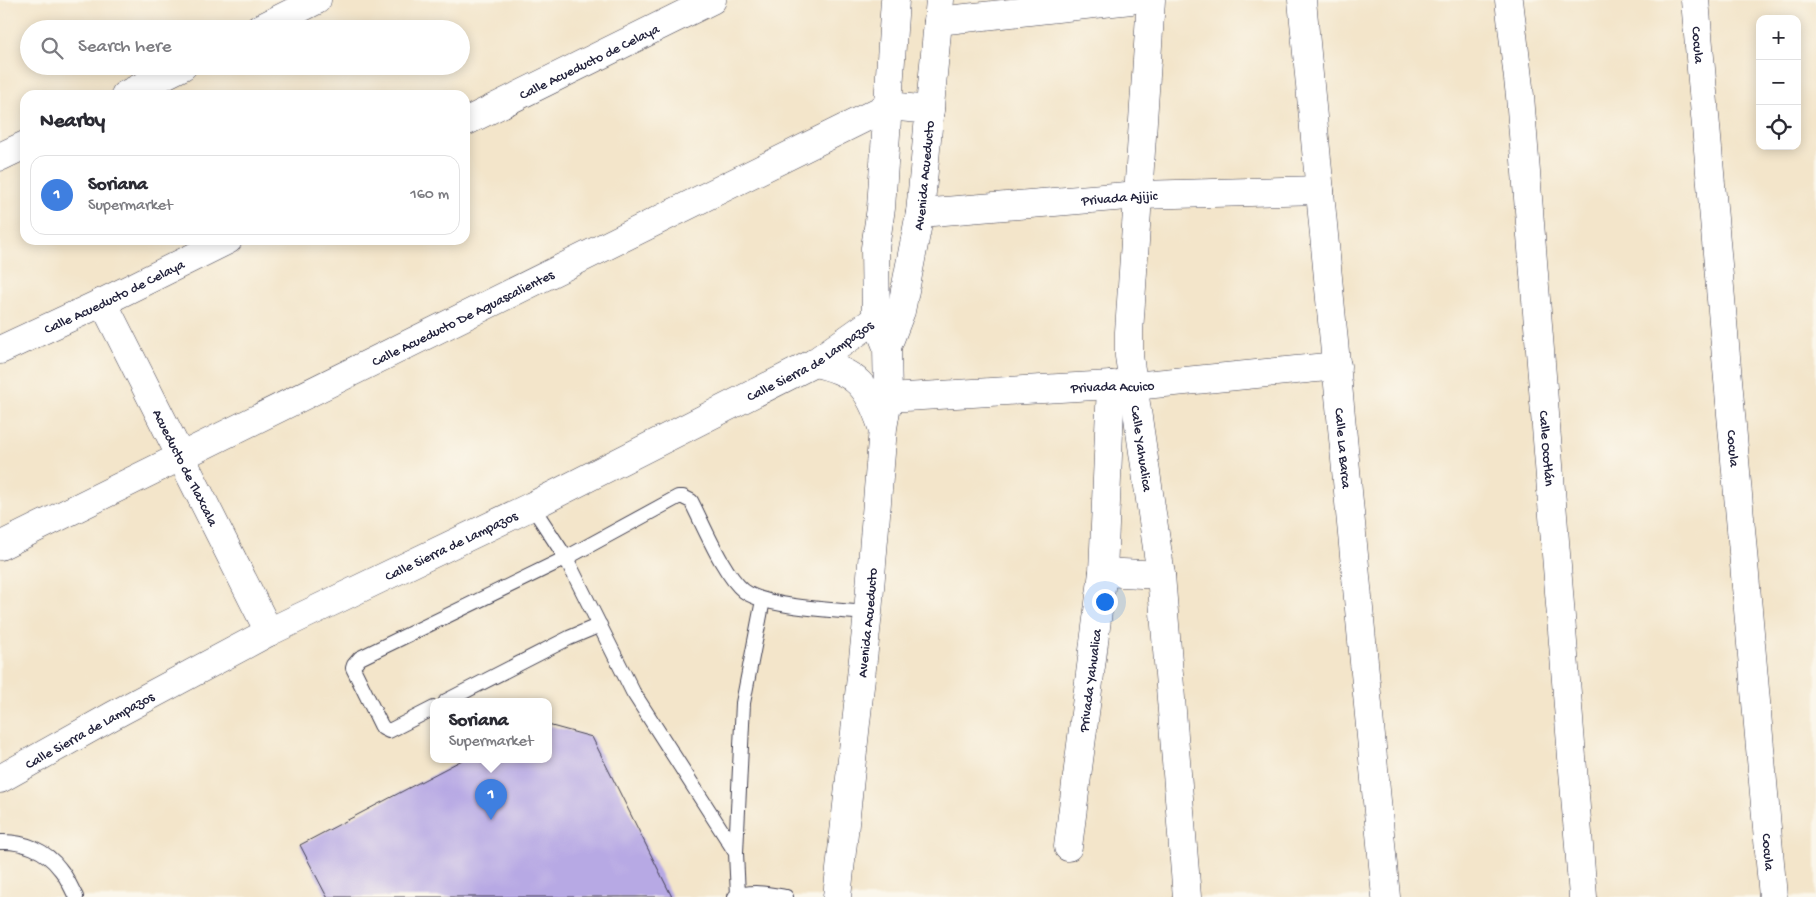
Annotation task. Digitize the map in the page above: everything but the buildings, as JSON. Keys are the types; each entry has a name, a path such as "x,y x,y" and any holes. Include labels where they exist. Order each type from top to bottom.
{"street":[{"path":"277,20 317,0"},
{"name":"Calle Acueducto de Celaya","path":"470,120 712,0"},
{"name":"Avenida Acueducto","path":"837,897 868,613 883,428 888,398 888,315 875,248 881,208 895,0"},
{"path":"939,10 1131,0"},
{"name":"Calle Yahualica","path":"1150,0 1129,356 1123,386 1161,575 1187,897"},
{"name":"Calle La Barca","path":"1302,0 1386,897"},
{"name":"Calle Ocotlán","path":"1509,0 1520,96 1583,897"},
{"name":"Cocula","path":"1696,0 1773,897"},
{"name":"Avenida Acueducto","path":"888,315 920,213 939,10"},
{"path":"135,90 165,75"},
{"path":"889,106 930,110"},
{"name":"Calle Acueducto De Aguascalientes","path":"0,546 889,106"},
{"path":"0,157 20,147"},
{"name":"Privada Ajijic","path":"920,213 1139,195 1320,190"},
{"name":"Calle Acueducto de Celaya","path":"0,350 218,245"},
{"name":"Acueducto de Tlaxcala","path":"103,302 269,632"},
{"name":"Calle Sierra de Lampazos","path":"0,779 269,632 532,506 814,363 888,315"},
{"path":"814,363 832,366 850,376 862,386 870,395 883,428"},
{"name":"Privada Acuico","path":"888,398 1123,386 1337,366"},
{"name":"Privada Yahualica","path":"1068,847 1103,572 1123,386"},
{"path":"1103,572 1161,575"}],"lane":[{"path":"430,710 386,730 377,717 353,668 354,665 360,658 566,558 678,497 691,501 721,559 733,579 743,590 763,600 778,604 868,613"},
{"path":"532,506 566,558 633,692 736,853"},
{"path":"763,600 743,703 736,853 737,896 752,893 786,897"},
{"path":"452,698 569,638 600,625"},
{"path":"0,842 29,846 46,854 61,869 76,897"}],"place":[{"name":"Soriana","path":"491,820"}]}
